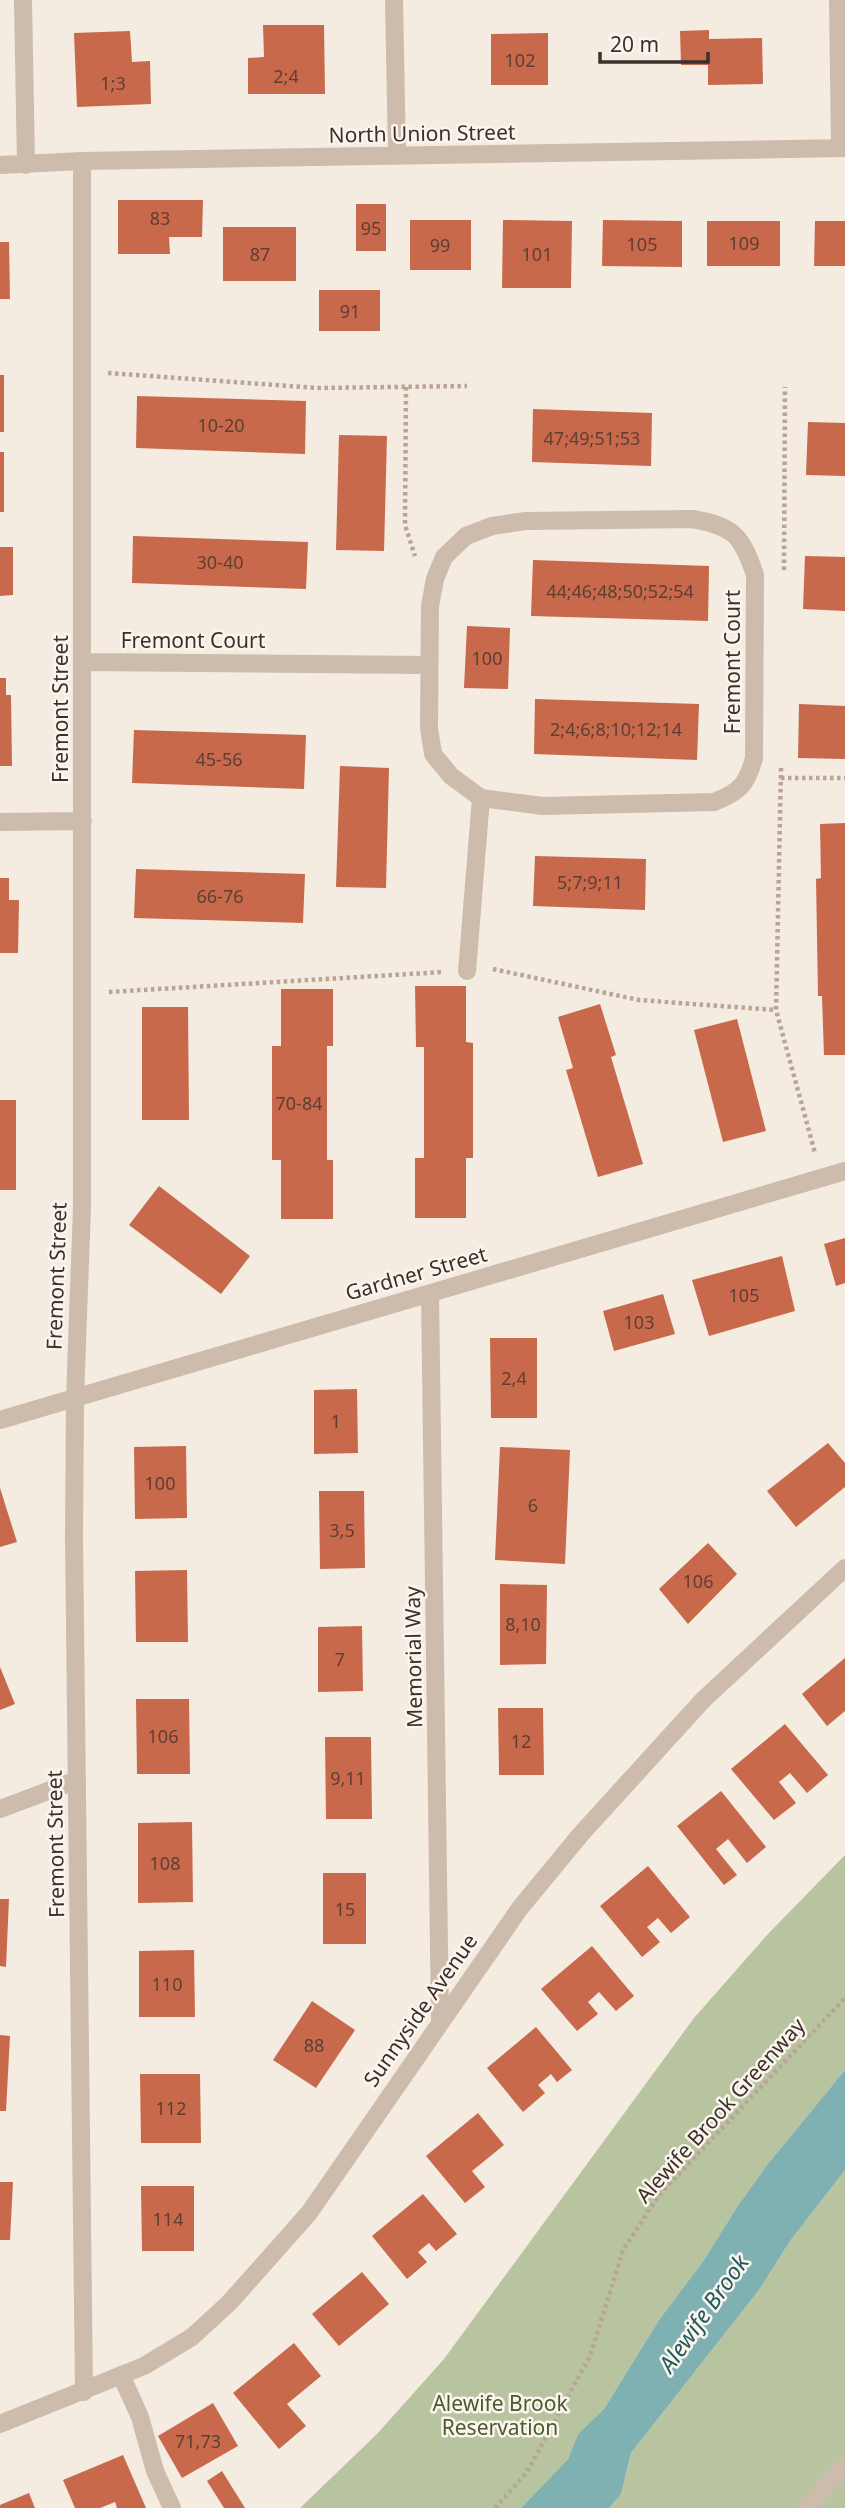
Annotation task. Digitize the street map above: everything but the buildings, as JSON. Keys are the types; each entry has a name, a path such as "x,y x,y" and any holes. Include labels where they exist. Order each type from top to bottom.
{"street":[{"path":"23,0 26,165"},
{"path":"394,0 397,156"},
{"path":"838,0 842,148"},
{"name":"North Union Street","path":"0,165 82,161 842,148"},
{"name":"Fremont Street","path":"82,161 82,1207 75,1398 84,2392"},
{"name":"Fremont Court","path":"481,799 451,776 433,754 429,728 430,606 435,579 444,557 466,536 492,526 526,521 692,519 716,523 735,535 747,551 755,575 754,758 748,778"},
{"name":"Fremont Court","path":"83,662 429,665"},
{"path":"467,971 481,799 543,806 714,802 732,795 748,778"},
{"path":"0,822 83,821"},
{"name":"Gardner Street","path":"0,1420 845,1171"},
{"name":"Memorial Way","path":"430,1293 440,2020"},
{"name":"Sunnyside Avenue","path":"0,2424 144,2366 192,2336 230,2302 309,2213 520,1908 642,1764 721,1683 845,1568"},
{"path":"0,1809 77,1780"},
{"path":"121,2375 140,2417 155,2471 172,2508"},
{"path":"806,2508 843,2467 845,2468"}],"path":[{"path":"83,371 317,388 467,386"},
{"path":"406,387 405,525 416,560"},
{"path":"748,778 845,778"},
{"path":"781,778 776,1010 822,1177"},
{"path":"82,994 497,969 639,1000 776,1010"},
{"name":"Alewife Brook Greenway","path":"495,2508 527,2472 590,2357 623,2250 659,2195 845,1998"}],"green space":[{"name":"Alewife Brook Reservation","path":"845,1855 845,2070 767,2165 737,2207 704,2260 659,2320 604,2409 578,2434 568,2459 521,2508 300,2508 377,2434 444,2359 694,2018 768,1934"},
{"path":"845,2170 845,2508 609,2508 621,2494 631,2453 759,2290 790,2241"}],"water":[{"name":"Alewife Brook","path":"845,2070 845,2170 790,2241 759,2290 631,2453 621,2494 609,2508 521,2508 568,2459 578,2434 604,2409 659,2320 704,2260 737,2207 767,2165"}]}
